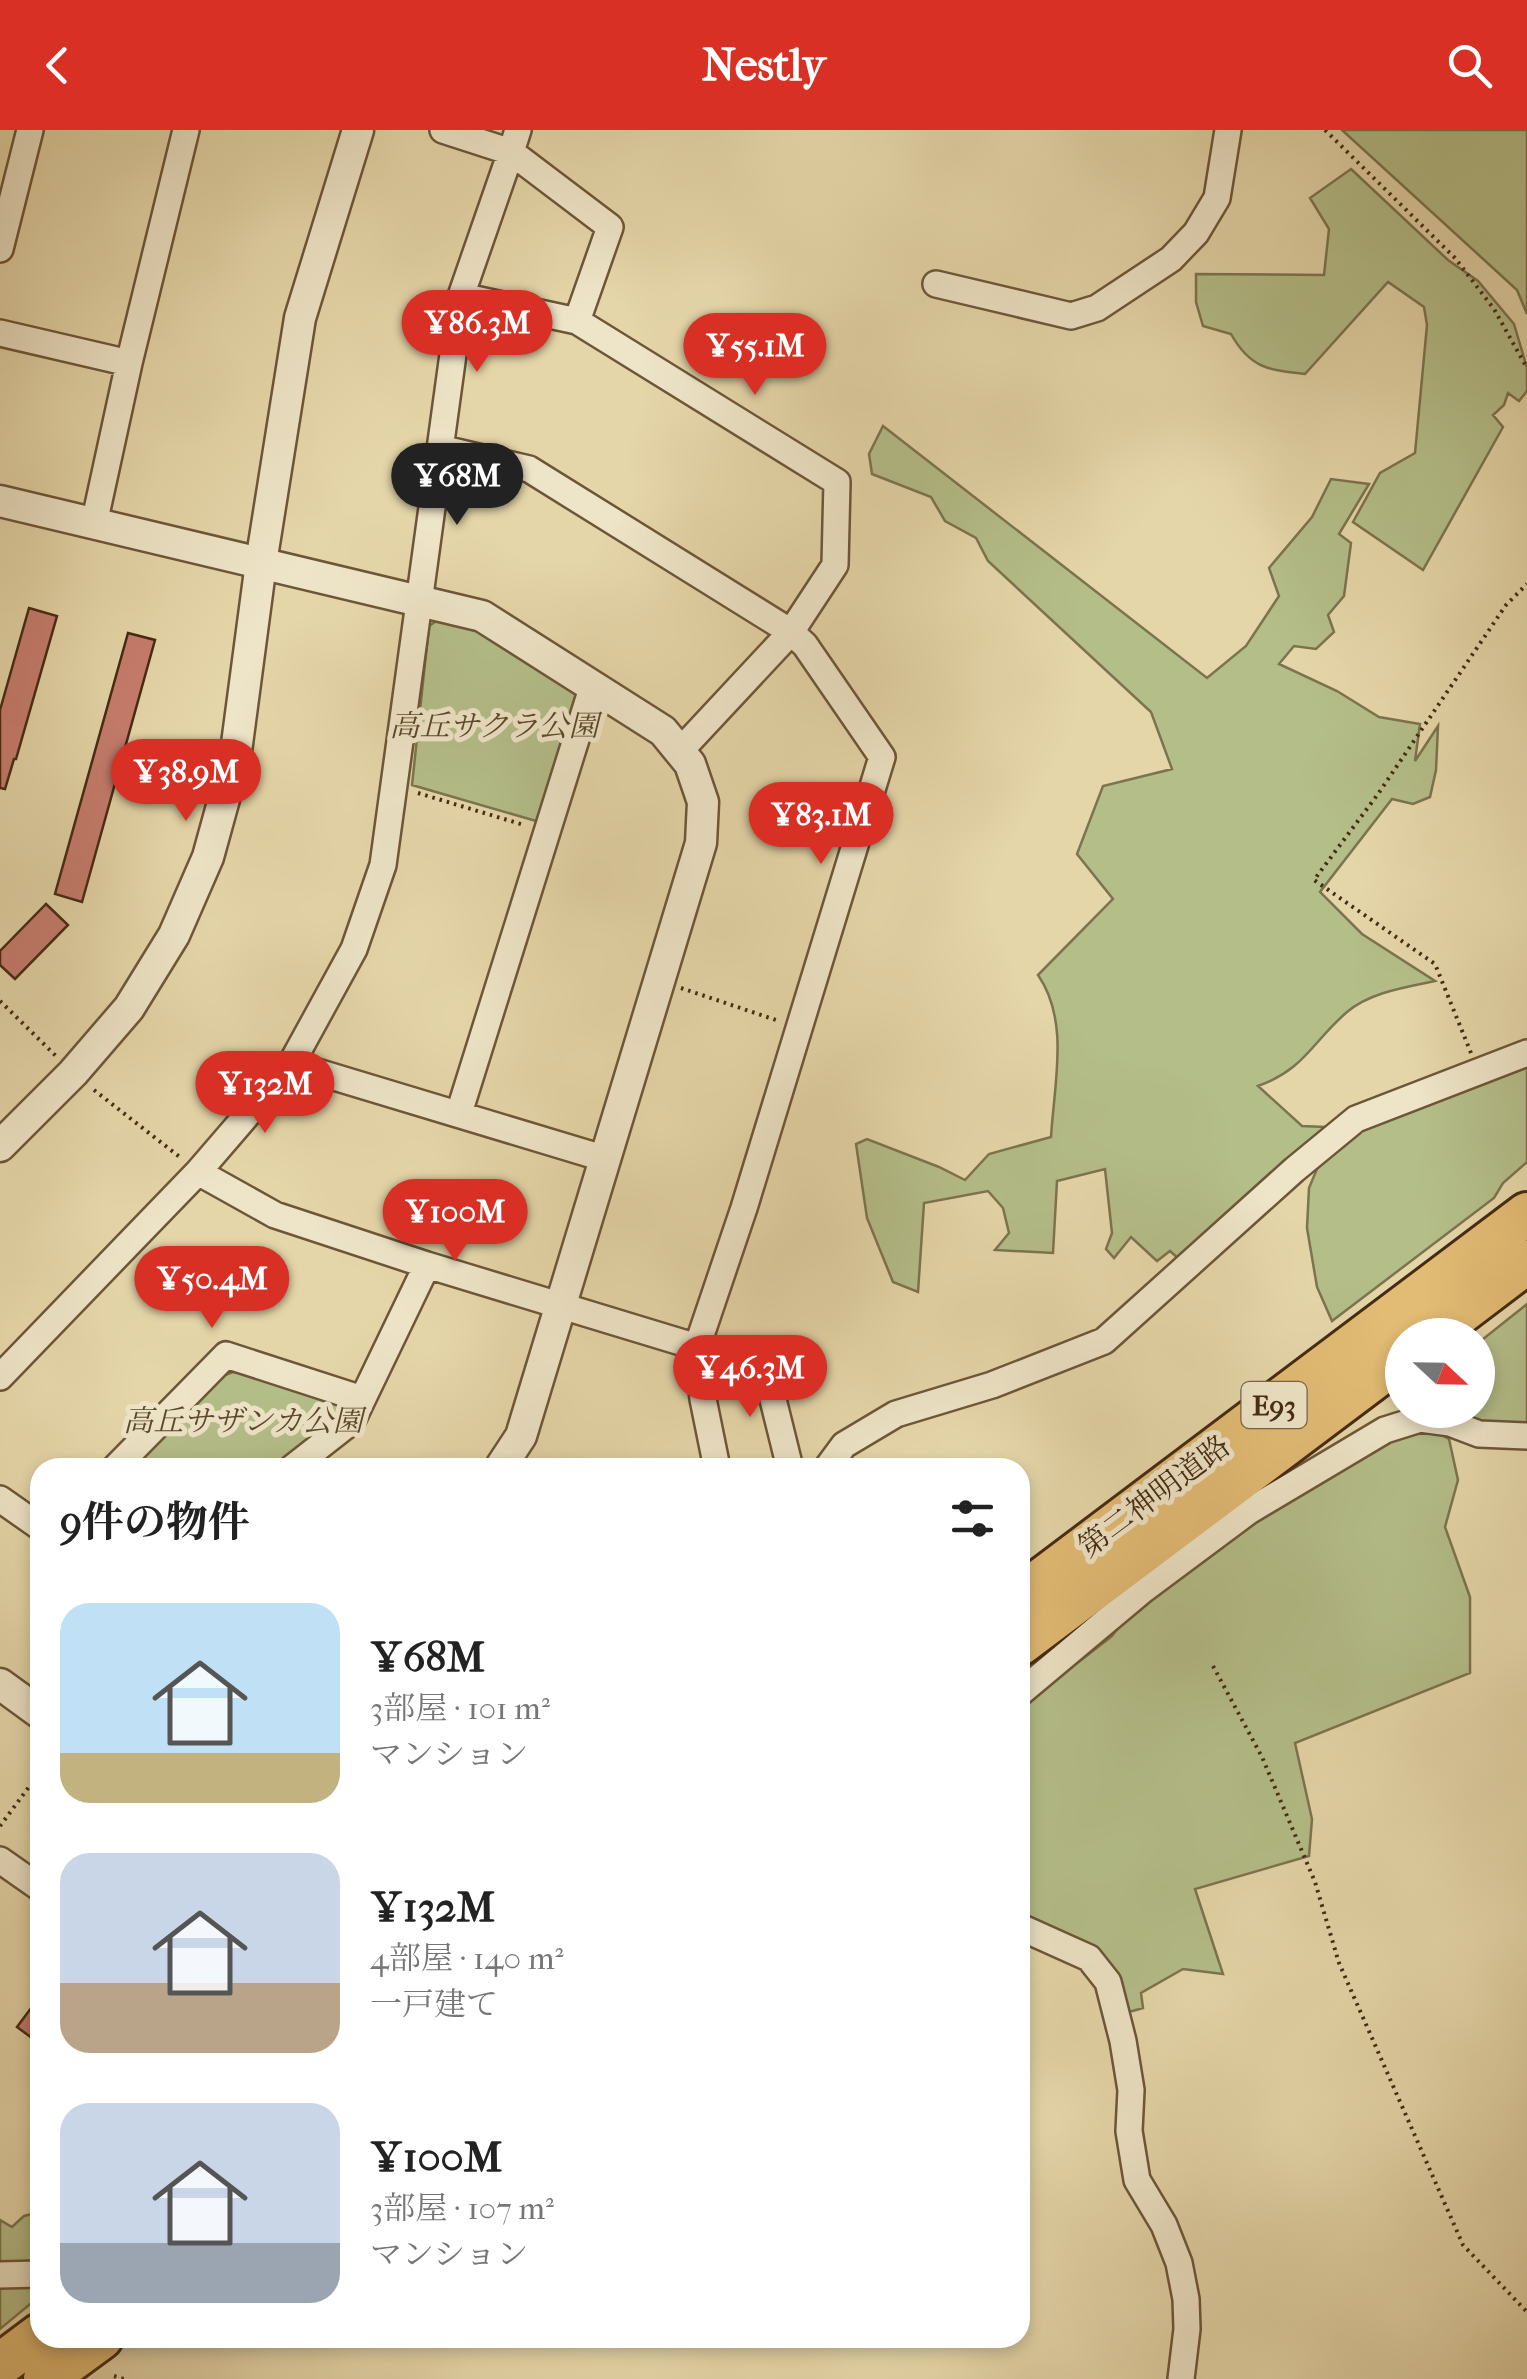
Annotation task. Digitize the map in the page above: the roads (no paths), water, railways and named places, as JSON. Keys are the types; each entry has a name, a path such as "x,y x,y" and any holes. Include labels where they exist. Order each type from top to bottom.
{"highway":[{"name":"第二神明道路","path":"1030,1588 1527,1214"},
{"path":"1453,1318 1527,1262"},
{"name":"第二神明道路","path":"1030,1636 1385,1369"},
{"path":"0,2365 30,2342"},
{"path":"44,2379 108,2357"}],"street":[{"path":"0,250 4,215 30,130"},
{"path":"94,524 128,363 186,130"},
{"path":"0,1146 73,1073 129,1008 174,935 208,857 235,759 300,318 358,130"},
{"path":"442,130 515,141 610,226 577,322"},
{"path":"936,284 1071,316 1097,308 1171,259 1196,233 1217,198 1228,130"},
{"path":"0,1377 198,1172 290,1064 354,950 382,865 461,296 515,141"},
{"path":"461,296 577,322 837,482 835,565 791,632 680,751"},
{"path":"0,333 128,363"},
{"path":"440,448 529,469 791,632 805,645 882,757 697,1347 714,1458"},
{"path":"0,501 482,616 664,731 690,764 702,802 701,843 521,1436 507,1458"},
{"path":"459,1113 593,685"},
{"path":"835,1458 844,1444 896,1414 992,1385 1104,1340 1356,1119 1527,1053"},
{"path":"290,1064 606,1158"},
{"path":"198,1172 275,1214 697,1347"},
{"path":"305,1458 352,1421 427,1265"},
{"path":"125,1458 226,1355 362,1399"},
{"path":"763,1360 788,1458"},
{"path":"1030,1685 1142,1590 1248,1512 1385,1430 1420,1419 1450,1423 1479,1434 1527,1436"},
{"path":"0,1499 30,1521"},
{"path":"0,1684 30,1706"},
{"path":"0,1860 30,1881"},
{"path":"1030,1931 1089,1958 1108,1982 1124,2041 1137,2180 1164,2225 1179,2263 1186,2299 1181,2379"},
{"path":"0,2275 30,2274"}],"park label":[{"name":"高丘サクラ公園","path":"494,726"},
{"name":"高丘サザンカ公園","path":"243,1421"}]}
